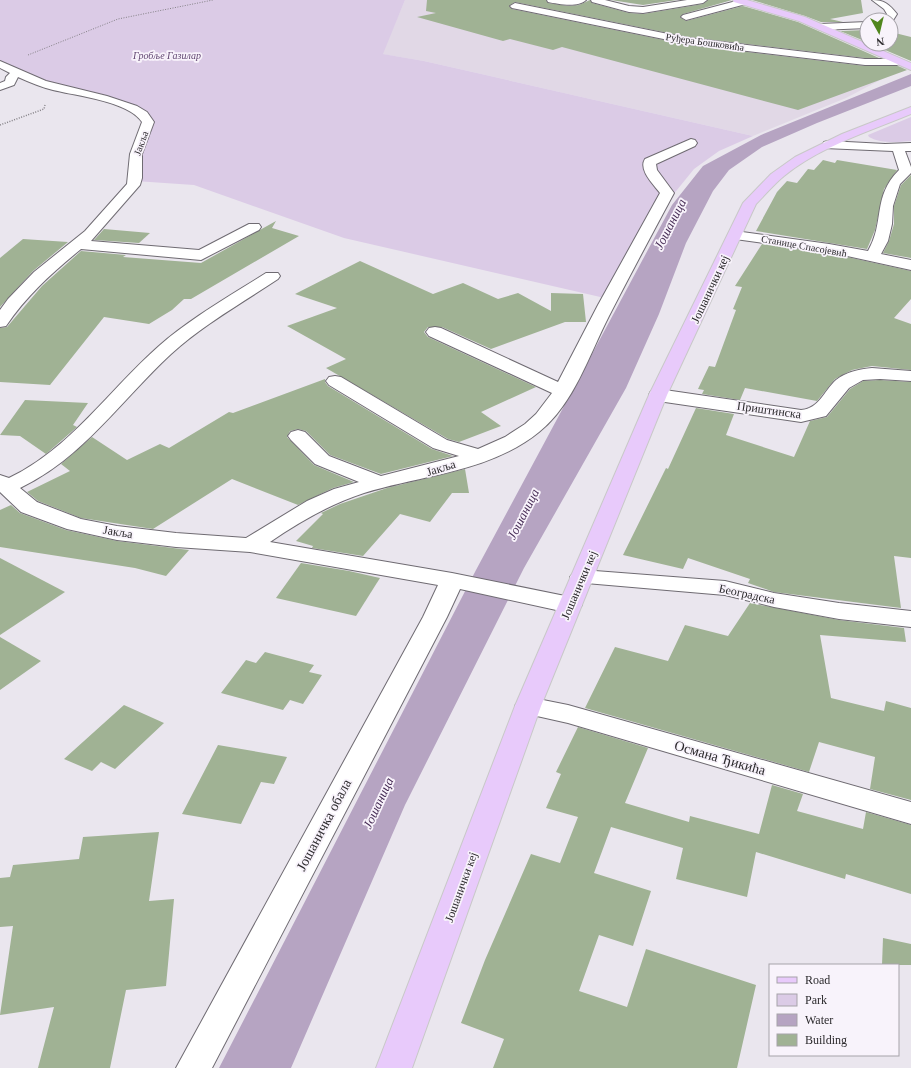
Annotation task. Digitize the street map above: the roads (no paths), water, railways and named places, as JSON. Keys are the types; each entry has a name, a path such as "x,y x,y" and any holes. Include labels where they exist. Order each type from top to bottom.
{"main road":[{"name":"Руђера Бошковића","path":"740,1 795,17 896,62 909,66"},
{"name":"Јошанички кеј","path":"394,1068 528,706 658,395 750,203 765,186 784,169 828,145 911,110"}],"street":[{"path":"551,0 565,2 582,0"},
{"path":"595,0 629,9 643,10 703,0"},
{"path":"876,0 891,12"},
{"name":"Руђера Бошковића","path":"676,20 740,1"},
{"name":"Руђера Бошковића","path":"515,6 688,41 865,62 896,62"},
{"name":"Руђера Бошковића","path":"820,27 859,25"},
{"path":"0,64 17,72 10,77 10,83 4,86"},
{"name":"Јакља","path":"0,322 17,300 40,275 90,234 133,185 136,177 137,153 144,139 148,122 144,115 130,107 54,87 17,72"},
{"name":"Јакља","path":"250,545 291,517 335,496 380,483 439,469 479,456 499,448 532,428 556,402 609,299 667,193 650,170 650,162 691,143"},
{"path":"828,145 904,148 909,171 894,183 886,206 885,224 881,241 872,257"},
{"path":"76,244 201,255 254,227"},
{"name":"Станице Спасојевић","path":"735,235 829,248 911,265"},
{"path":"3,484 35,472 71,444 165,350 203,321 272,276"},
{"path":"0,300 17,300"},
{"path":"435,332 562,391"},
{"name":"Приштинска","path":"658,395 801,416 818,414 825,408 839,387 858,375 911,376"},
{"name":"Јакља","path":"335,382 440,444 479,456"},
{"path":"298,436 322,460 380,483"},
{"name":"Јакља","path":"3,484 29,507 75,524 117,533 176,540 250,545 457,581 570,605"},
{"name":"Београдска","path":"582,576 725,588 774,600 832,610 911,619"},
{"name":"Јошаничка обала","path":"194,1068 435,617 457,581"},
{"name":"Османа Ђикића","path":"528,706 568,714 911,813"}],"water":[{"name":"Јошаница","path":"911,74 911,86 817,123 762,147 729,170 713,191 686,243 659,314 626,388 524,568 405,805 291,1068 219,1068 476,570 672,205 703,166 761,135"}],"park label":[{"name":"Гробље Газилар","path":"167,55"}]}
